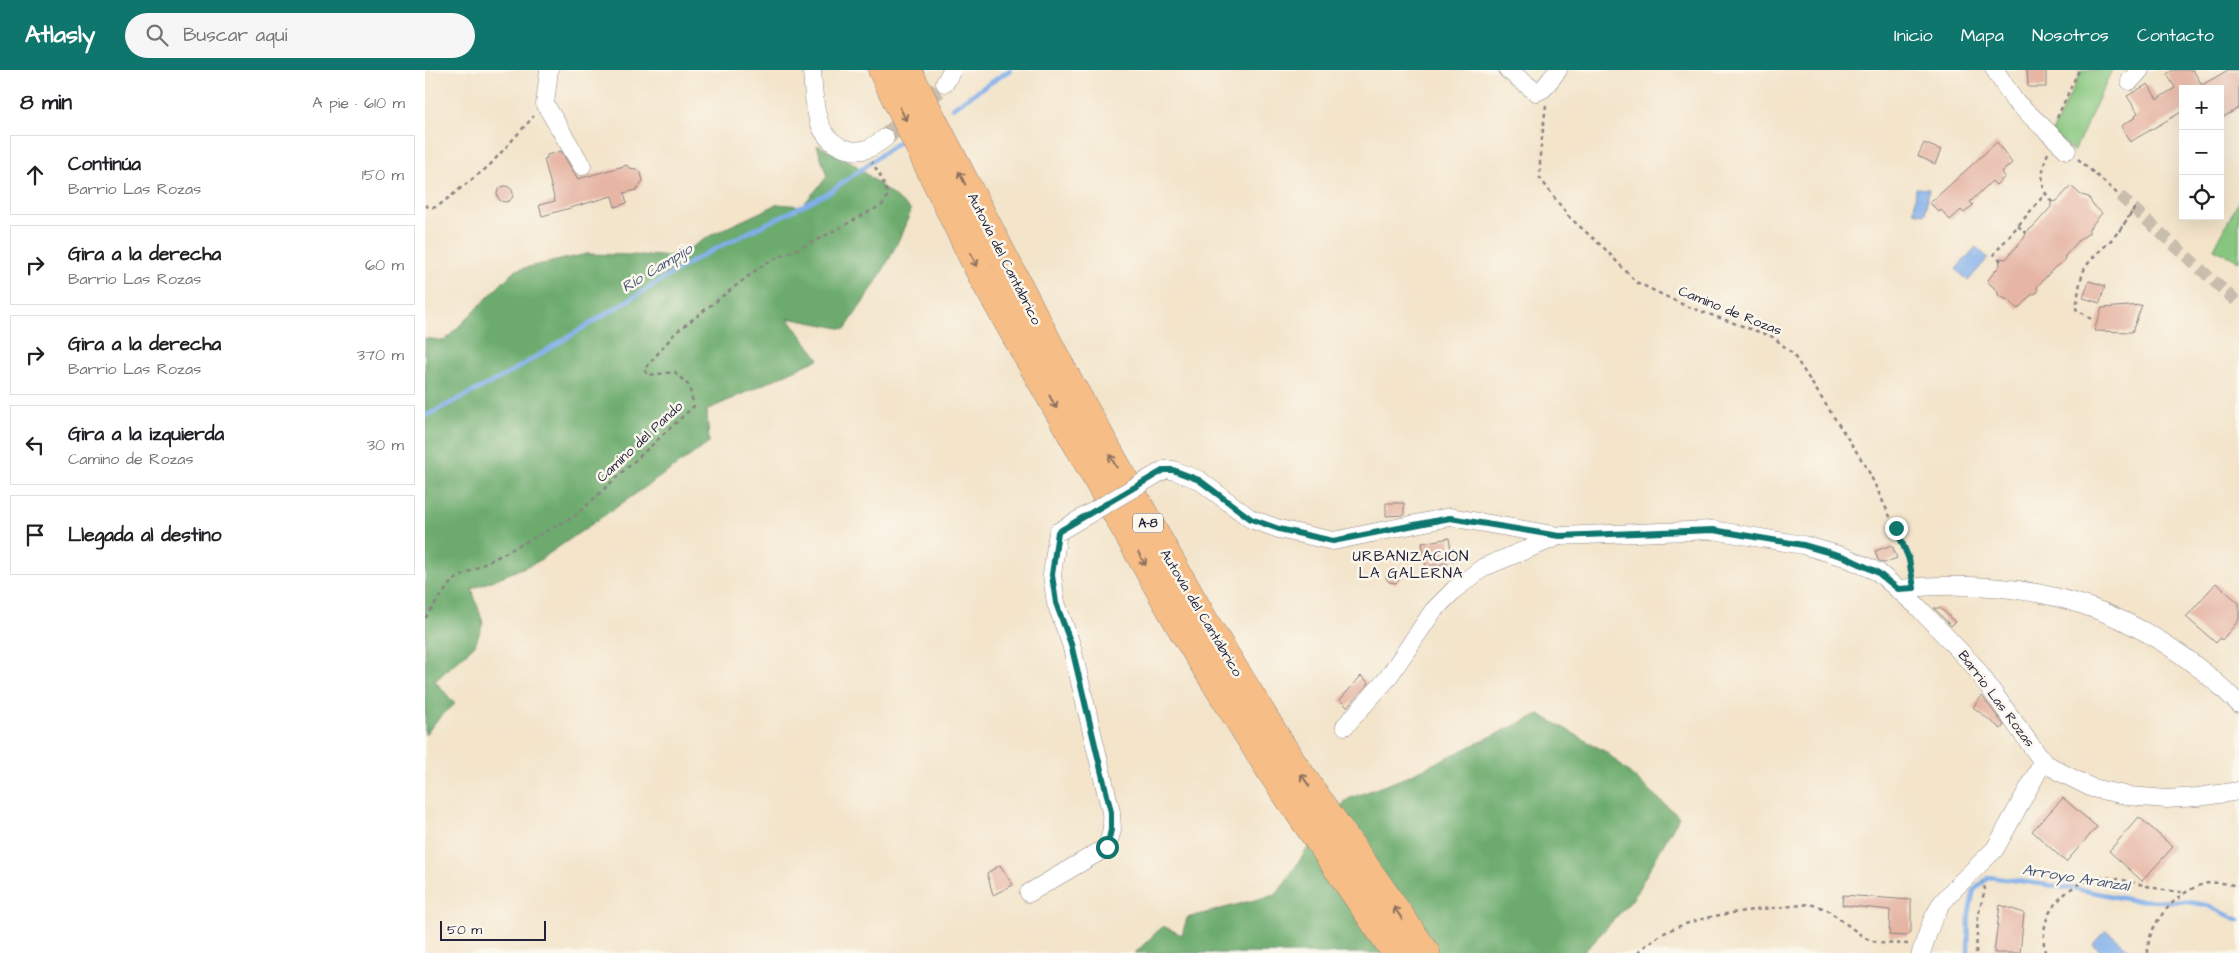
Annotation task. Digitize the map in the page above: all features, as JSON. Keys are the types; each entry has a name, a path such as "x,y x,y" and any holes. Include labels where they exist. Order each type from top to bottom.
{"highway":[{"name":"Autovía del Cantábrico","path":"882,70 982,276 1177,621 1272,773 1395,953"},
{"name":"Autovía del Cantábrico","path":"907,70 1059,364 1197,609 1291,761 1426,953"}],"street":[{"path":"549,70 545,104 582,166"},
{"path":"812,70 820,124 828,139 839,147 856,152 865,151 885,138"},
{"path":"1508,70 1536,92 1543,89 1558,70"},
{"path":"1995,70 2015,100 2058,141"},
{"name":"Barrio Las Rozas","path":"1029,893 1107,847 1111,830 1111,812 1097,748 1071,644 1056,603 1052,575 1058,532 1164,470 1173,470 1199,480 1251,519 1279,529 1333,541 1450,518 1559,536 1713,530 1803,545 1845,557 1906,588 1917,606 1974,666 2043,762"},
{"name":"Barrio Las Rozas","path":"1345,726 1387,679 1433,610 1455,590 1484,567 1559,536"},
{"path":"1906,588 1945,586 2019,590 2069,600 2125,620 2177,649 2218,683 2239,704"},
{"path":"1923,948 1932,921 1941,904 1995,849 2043,762 2092,788 2129,796 2174,798 2239,791"}],"path":[{"path":"2052,202 2045,194 2044,164 2049,151 2058,141 2079,70"},
{"name":"Camino de Rozas","path":"1543,89 1547,107 1540,171 1545,187 1568,216 1604,248 1635,282 1686,306 1773,337 1784,344 1793,354 1867,468 1903,544 1906,588"},
{"path":"425,205 430,208 437,207 489,166 545,104"},
{"path":"2058,141 2120,196"},
{"name":"Camino del Pando","path":"425,618 452,581 575,516 694,406 689,386 675,372 649,375 644,370 675,334 764,264 819,239 882,205 888,195 881,177 865,151"},
{"path":"2001,261 1994,254 2045,194"},
{"path":"2091,319 2076,309 2084,271 2093,257 2118,233 2123,227 2134,209 2118,233"},
{"path":"2018,226 2026,233"},
{"path":"2080,286 2086,289"},
{"path":"2045,953 2045,924 2054,905 2080,883 2094,877 2107,877 2168,892 2186,892"},
{"path":"2148,953 2154,928 2168,908 2186,892 2205,884 2217,882 2239,886"},
{"path":"1976,953 1977,916 1985,889"},
{"path":"1638,953 1649,941 1698,920 1810,904 1826,909 1865,938 1879,943 1923,948"}],"green space":[{"path":"2082,70 2112,70 2074,152 2052,132"},
{"path":"817,145 853,163 911,210 890,257 865,300 845,329 788,318 819,359 707,410 709,443 537,562 472,589 483,623 475,645 435,681 455,704 438,719 425,735 425,338 444,341 515,270 587,254 677,256 713,234 778,204 802,206 827,177"},
{"path":"2239,200 2239,261 2214,249"},
{"path":"1539,714 1606,752 1679,817 1632,900 1583,953 1135,953 1163,926 1182,935 1187,918 1277,894 1312,842 1348,799 1399,780"}],"water":[{"path":"1916,188 1929,189 1925,214 1914,212"},
{"path":"1976,247 1988,258 1968,281 1956,269"},
{"path":"2106,930 2132,952 2103,953 2093,944"}],"building":[{"path":"2027,70 2046,70 2046,87 2028,87"},
{"path":"2173,70 2193,70 2202,85 2179,85 2179,113 2130,142 2121,126 2136,117 2135,115 2138,113 2127,96 2148,84 2157,99 2175,88 2167,74"},
{"path":"2228,70 2239,70 2239,108 2224,117 2224,85 2202,85"},
{"path":"1997,142 2012,163 2002,172 2005,177 1996,185 1992,181 1970,202 1973,205 1964,213 1961,210 1950,220 1941,210 1939,212 1930,203"},
{"path":"1924,143 1941,150 1935,164 1918,156"},
{"path":"561,151 578,179 627,165 629,168 636,169 641,173 643,181 636,190 624,193 627,203 615,207 612,196 542,216 539,205 555,201 544,159 547,158 547,155"},
{"path":"502,186 508,186 513,191 511,200 502,202 497,197 497,191"},
{"path":"2071,186 2081,195 2089,197 2092,204 2102,213 2089,229 2089,233 2080,239 2065,256 2064,261 2055,267 2037,287 2038,292 2030,296 2018,309 2008,300 1999,296 1997,291 1987,281 2000,265 1999,258 2006,259 2024,238 2027,231 2051,207 2051,202 2057,201"},
{"path":"2089,281 2105,286 2100,303 2083,298"},
{"path":"2142,305 2132,332 2094,331 2102,308"},
{"path":"1386,503 1404,503 1404,515 1386,516"},
{"path":"1449,538 1453,562 1426,567 1422,543"},
{"path":"1892,545 1897,558 1884,563 1878,560 1875,551"},
{"path":"1393,569 1399,573 1401,578 1396,583 1389,582 1386,578 1387,572"},
{"path":"2216,583 2239,603 2239,620 2222,640 2220,638 2216,643 2186,617"},
{"path":"1934,608 1940,608 1955,622 1951,626"},
{"path":"1361,676 1369,683 1347,707 1340,700"},
{"path":"1982,696 2004,725 2001,729 1973,707"},
{"path":"2063,798 2097,827 2066,862 2032,831"},
{"path":"2139,817 2173,847 2142,881 2109,851"},
{"path":"1000,865 1013,885 993,895 987,873"},
{"path":"1843,895 1911,900 1911,932 1906,936 1889,935 1890,910 1842,905"},
{"path":"2000,905 2024,913 2020,953 1994,953"}],"waterway":[{"name":"Río Campijo","path":"952,108 1010,70"},
{"name":"Río Campijo","path":"425,416 506,375 701,256 830,192 901,140"},
{"name":"Arroyo Aranzal","path":"1968,953 1969,913 1974,890 1989,877 2077,889 2131,900 2189,902 2206,905 2239,920"}],"tunnel":[{"path":"885,138 945,83"},
{"path":"2120,196 2239,304"}],"district":[{"name":"URBANIZACIÓN LA GALERNA","path":"1411,564"}],"route":[{"path":"1107,847 1111,830 1111,812 1101,764 1071,644 1056,603 1052,575 1058,532 1164,470 1173,470 1199,480 1251,519 1279,529 1333,541 1450,518 1559,536 1713,530 1803,545 1845,557 1877,572 1898,589 1914,588 1909,559 1896,528"}]}
